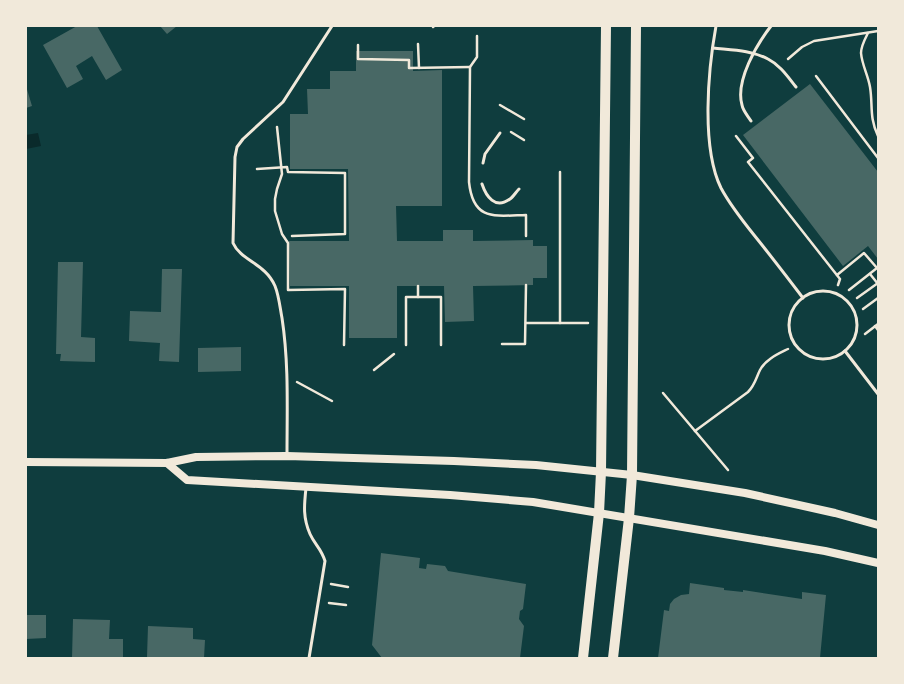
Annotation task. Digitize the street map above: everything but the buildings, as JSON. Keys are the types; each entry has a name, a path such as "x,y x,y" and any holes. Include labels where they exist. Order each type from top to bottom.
{"main road":[{"path":"583,658 599,513 601,472 606,26"},
{"path":"614,658 629,518 632,474 636,26"},
{"path":"26,462 167,463 196,456 287,456 536,465 632,474 745,493 835,513 878,525"},
{"path":"167,463 187,480 450,494 533,502 825,552 878,563"}],"lane":[{"path":"287,456 288,378 282,323 275,286 267,273 240,252 234,243 235,157 237,147 243,139 283,102 332,26"},
{"path":"716,26 710,79 708,116 713,164 719,182 733,208 803,298"},
{"path":"751,121 743,110 740,96 741,87 753,54 759,42 771,26"},
{"path":"713,48 753,54 768,59 778,67 796,87"},
{"path":"483,163 484,154 500,133"},
{"path":"482,184 486,195 499,203 509,200 519,190"},
{"path":"824,291 835,293 845,299 852,307 856,318 857,329 853,342 845,352 828,358 816,358 806,354 798,347 792,338 790,321 795,306 803,298 813,292 824,291"},
{"path":"845,352 878,394"},
{"path":"306,486 304,513 310,535 322,551 325,561 309,658"}],"path":[{"path":"788,59 802,47 814,41 878,31"},
{"path":"868,33 861,54 870,85 872,116 878,136"},
{"path":"477,36 477,57"},
{"path":"418,44 419,68"},
{"path":"358,45 358,60 408,60 409,68 470,67"},
{"path":"816,76 878,158"},
{"path":"500,105 524,119"},
{"path":"277,127 282,174 275,199 275,210 282,234 288,243 288,290 345,289 344,345"},
{"path":"736,136 753,158 748,162 840,279 838,285"},
{"path":"257,169 287,167 288,172 345,173 345,234 292,236"},
{"path":"560,172 560,323"},
{"path":"837,275 864,253 876,268 849,290"},
{"path":"857,298 878,283 870,274"},
{"path":"502,344 525,344 526,285"},
{"path":"418,286 418,297"},
{"path":"406,345 406,297 441,296 441,345"},
{"path":"863,309 878,298"},
{"path":"526,323 589,323"},
{"path":"865,334 877,325 878,330"},
{"path":"695,431 748,392 755,384 763,365 788,349"},
{"path":"374,370 394,354"},
{"path":"288,378 332,401"},
{"path":"663,393 728,470"},
{"path":"321,583 348,587"},
{"path":"318,602 346,605"}],"water":[{"path":"38,133 41,146 26,149 26,135"}]}
